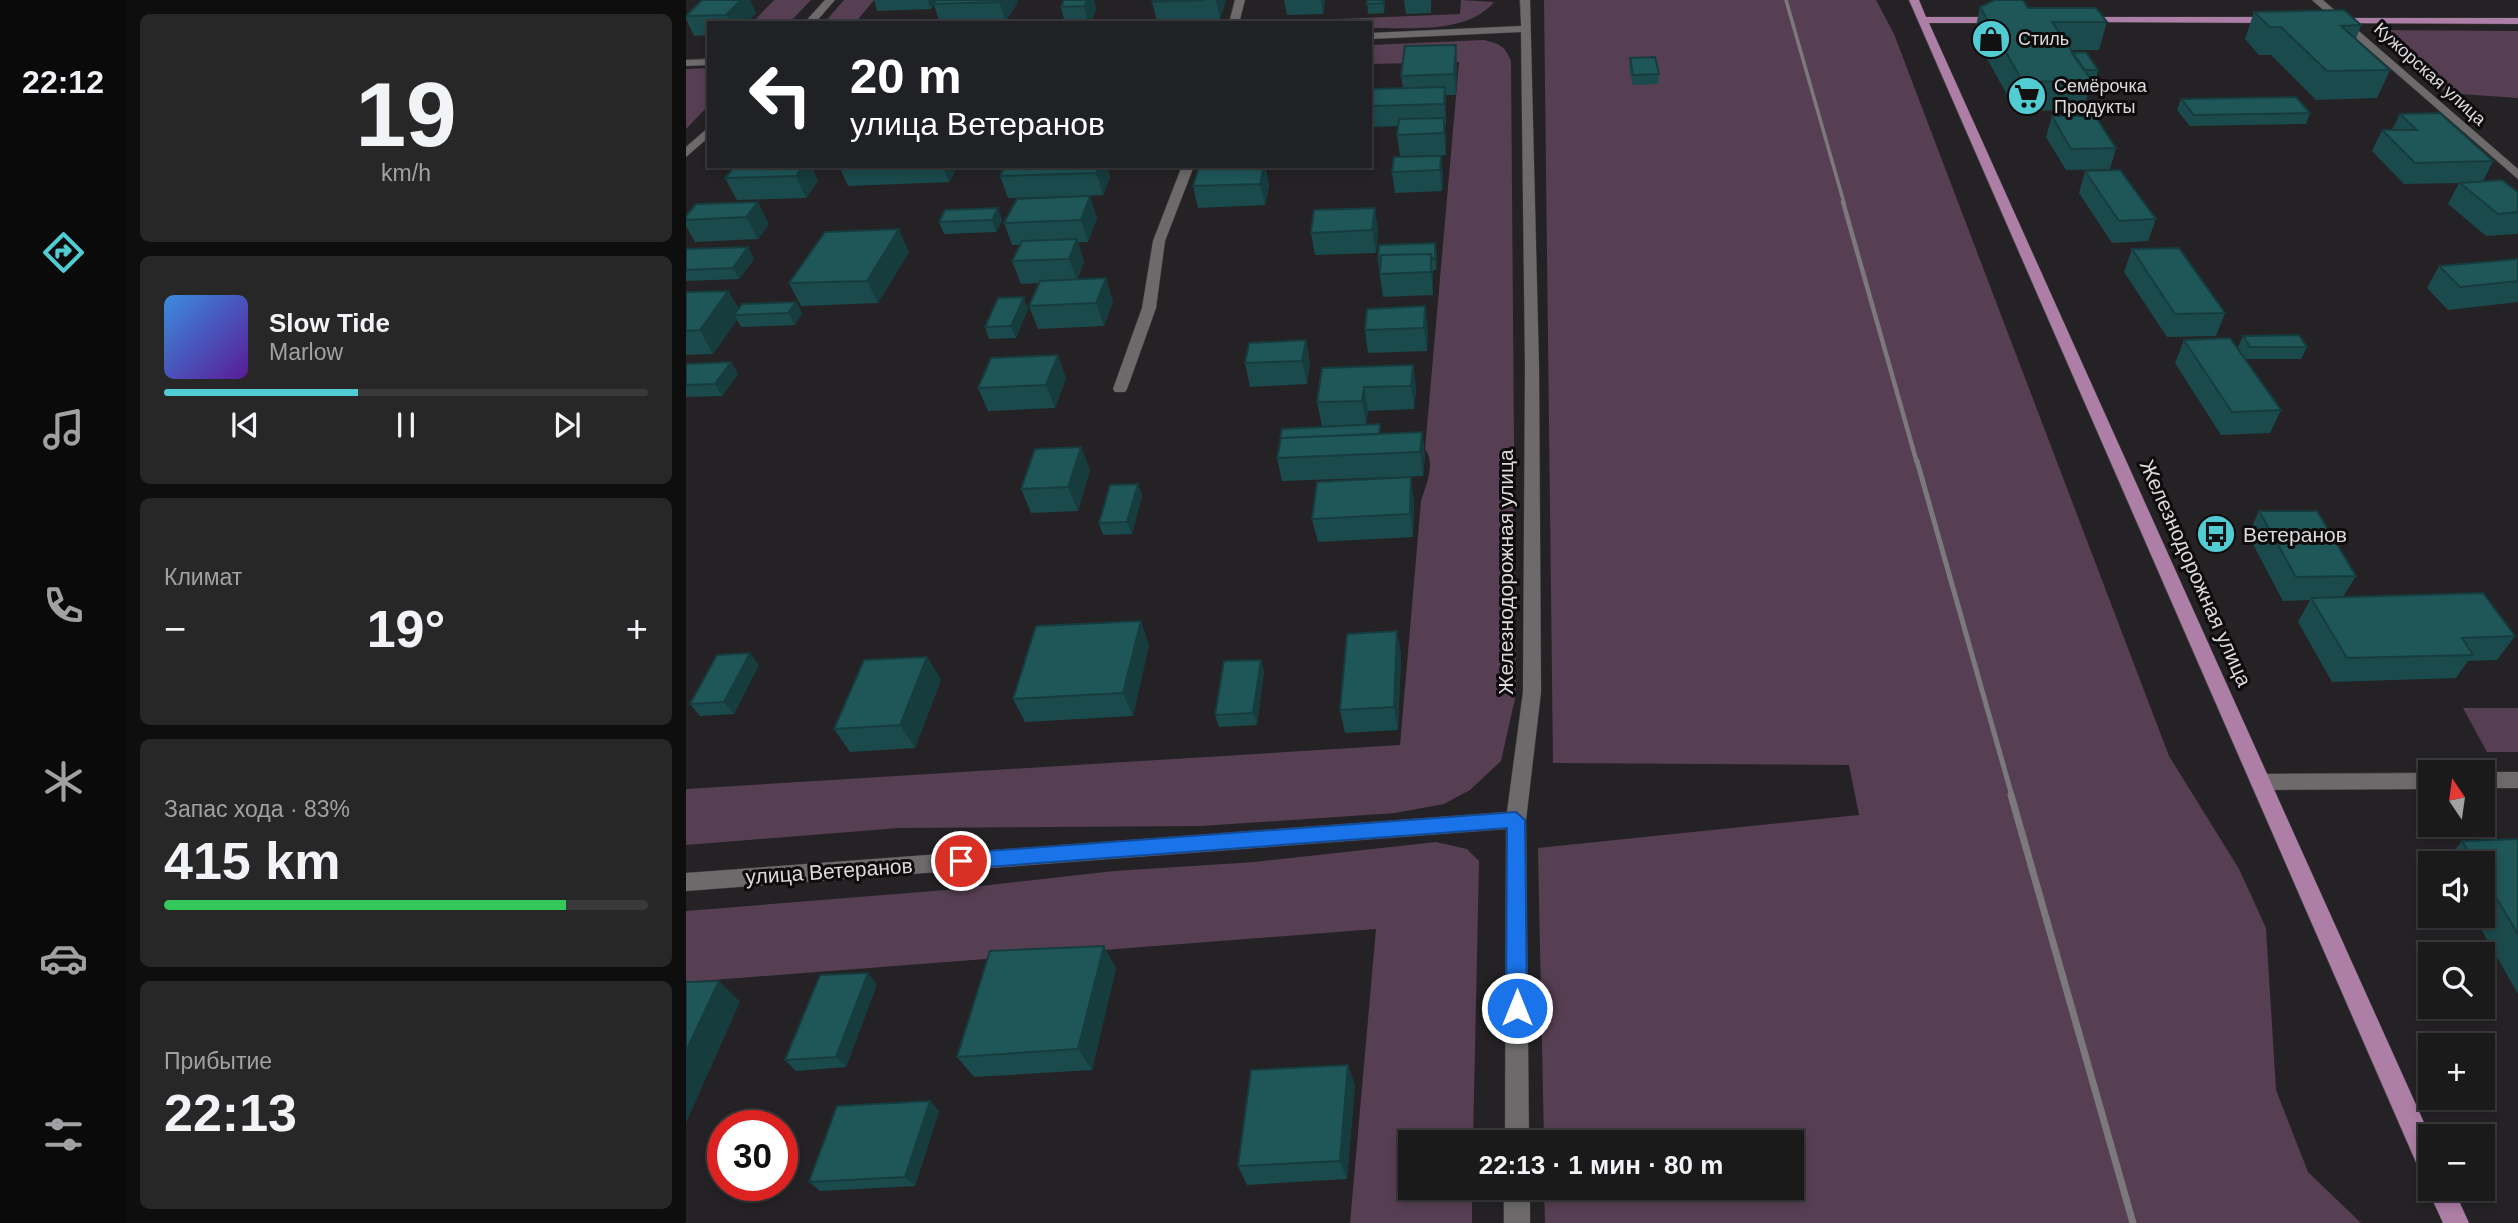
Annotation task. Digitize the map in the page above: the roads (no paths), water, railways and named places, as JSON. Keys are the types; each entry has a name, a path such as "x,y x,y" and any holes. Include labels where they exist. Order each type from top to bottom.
{"main road":[{"name":"Железнодорожная улица","path":"1914,0 2418,1138"},
{"path":"1925,20 2018,20"},
{"path":"2073,20 2288,20"},
{"path":"2315,20 2518,21"},
{"path":"2446,1201 2456,1223"}],"street":[{"path":"811,21 830,0"},
{"path":"1235,21 1240,0"},
{"name":"Железнодорожная улица","path":"1517,1130 1516,820 1532,692 1532,367 1525,0"},
{"name":"Кужорская улица","path":"2317,0 2518,176"},
{"path":"1372,36 1525,29"},
{"path":"686,63 707,62"},
{"path":"686,154 707,132"},
{"path":"1120,389 1149,308 1159,241 1187,168"},
{"path":"2496,780 2518,780"},
{"path":"2260,782 2418,781"},
{"name":"улица Ветеранов","path":"686,882 1516,820"},
{"path":"1517,1200 1517,1223"}],"railway":[{"path":"1786,0 1844,203"},
{"path":"1843,202 1917,463"},
{"path":"1917,461 2012,796"},
{"path":"2011,795 2133,1223"}],"place":[{"name":"Стиль","path":"1991,39"},
{"name":"Семёрочка Продукты","path":"2027,96"},
{"name":"Ветеранов","path":"2216,534"}]}
